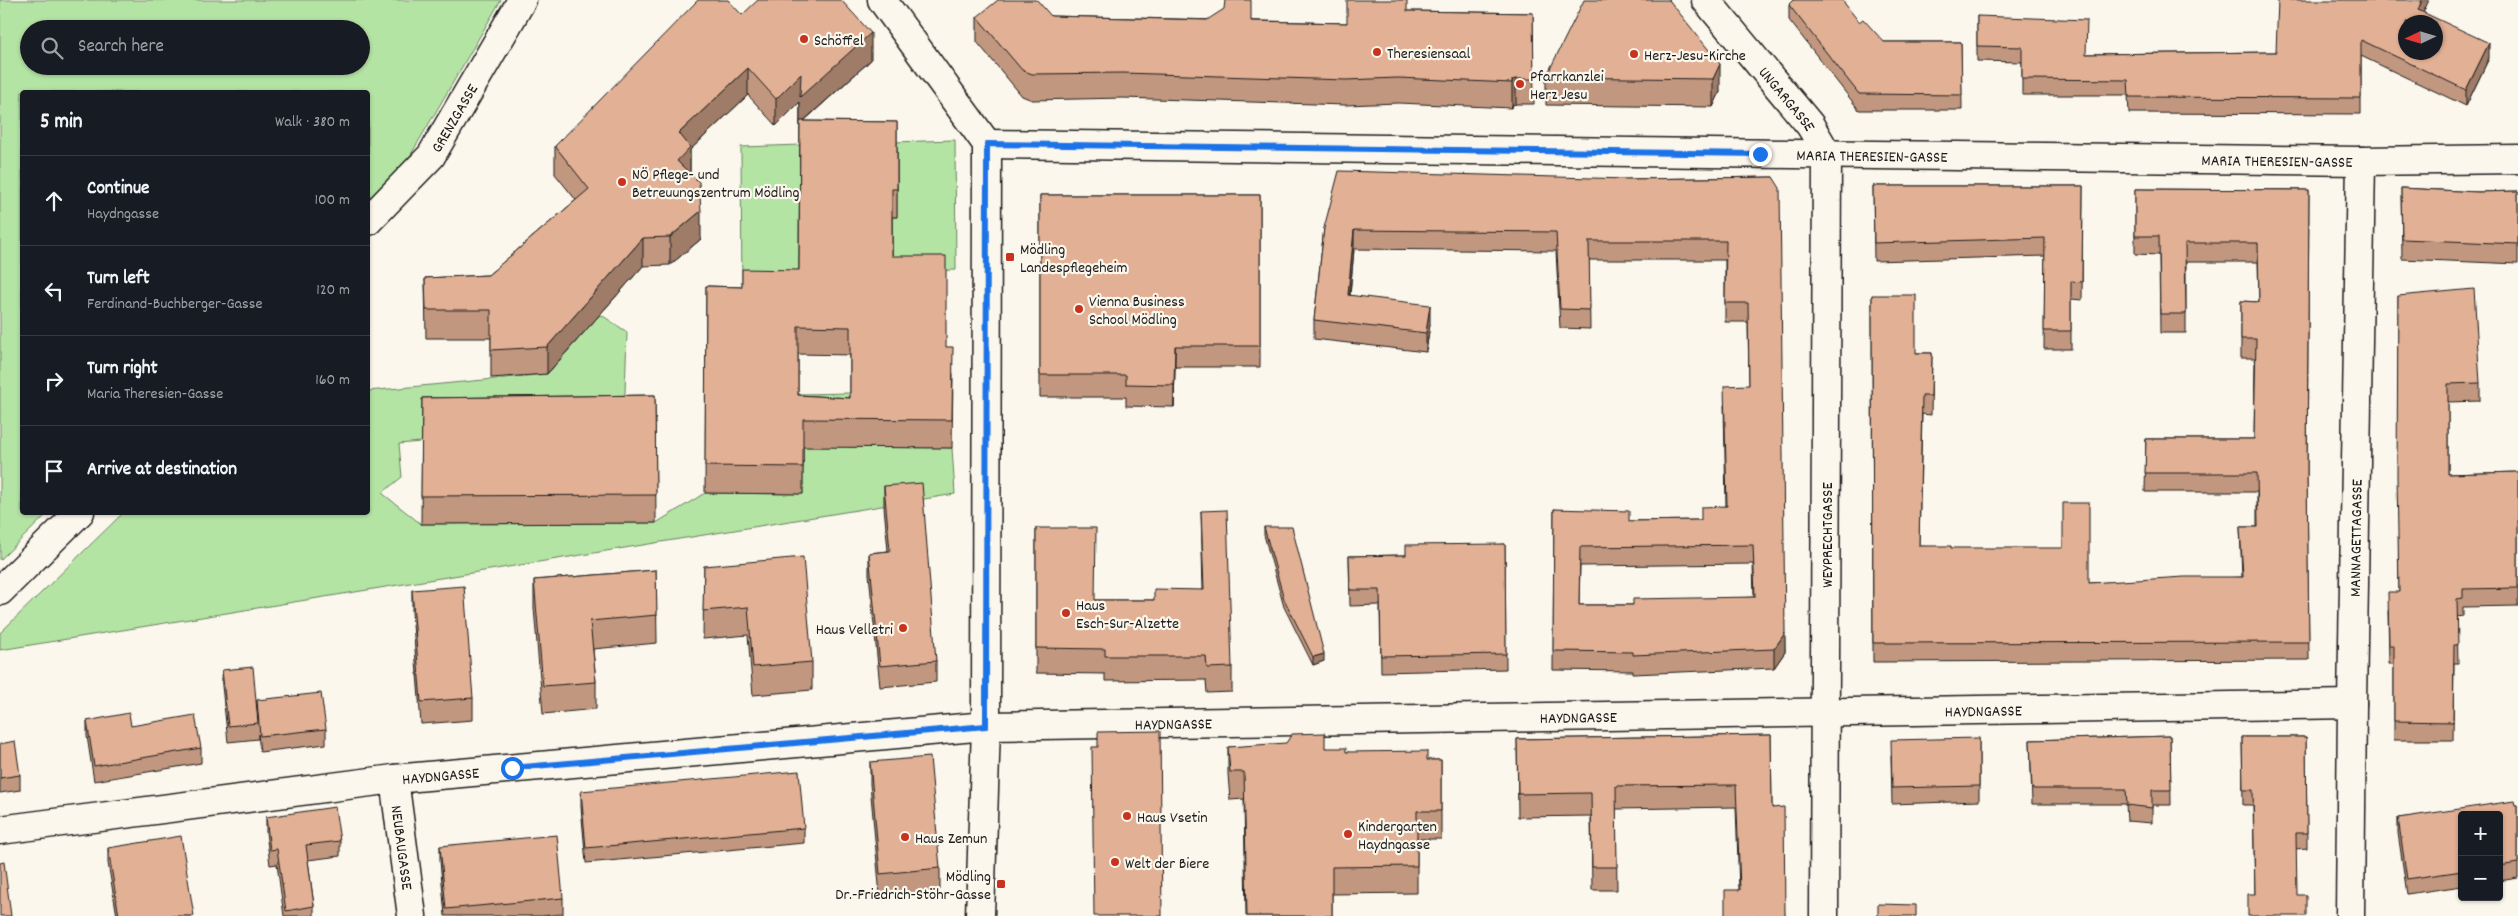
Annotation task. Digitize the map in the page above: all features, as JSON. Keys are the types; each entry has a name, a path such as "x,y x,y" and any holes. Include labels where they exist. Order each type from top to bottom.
{"street":[{"name":"GRENZGASSE","path":"370,219 432,156 522,0"},
{"path":"882,0 987,144 986,726 980,916"},
{"name":"UNGARGASSE","path":"1706,0 1810,125 1826,154"},
{"name":"MARIA THERESIEN-GASSE","path":"987,144 2361,161 2518,159"},
{"name":"WEYPRECHTGASSE","path":"1824,916 1826,154"},
{"name":"MANNAGETTAGASSE","path":"2350,916 2361,161"},
{"path":"0,591 77,515"},
{"name":"HAYDNGASSE","path":"0,830 394,779 986,726 1826,710 2352,704"},
{"name":"NEUBAUGASSE","path":"394,779 412,916"}],"green space":[{"path":"0,0 501,0 406,163 370,199 370,90 20,90 20,515 46,515 0,560"},
{"path":"955,140 956,270 892,272 892,217 897,217 897,150 799,297 742,297 741,147"},
{"path":"600,314 627,332 624,423 399,444 402,477 382,493 421,524 656,523 705,493 803,494 803,423 798,423 798,394 850,393 850,447 952,448 955,494 0,650 0,633 121,515 370,515 370,391 547,374"}],"building":[{"name":"NÖ Pflege- und Betreuungszentrum Mödling","path":"698,0 728,0 742,15 758,0 841,0 871,33 800,97 801,74 776,99 748,68 679,133 690,147 677,161 699,182 701,211 670,237 643,238 547,347 491,350 491,310 426,310 425,278 488,275 589,189 555,146"},
{"path":"998,0 1037,0 1051,16 1207,20 1224,9 1225,0 1251,0 1251,21 1347,23 1347,0 1407,0 1407,11 1533,13 1534,79 1516,79 1512,80 1512,83 1398,78 1346,80 1123,73 1032,74 1022,70 977,17"},
{"name":"Herz-Jesu-Kirche","path":"1584,0 1669,0 1720,64 1713,79 1546,77"},
{"path":"1794,0 1842,0 1859,22 1863,19 1884,42 1961,42 1962,95 1859,94 1789,5"},
{"path":"2278,0 2422,0 2418,10 2429,15 2398,15 2398,58 2361,40 2361,98 2129,97 2128,80 2022,79 2022,47 1977,46 1977,16 2087,20 2086,54 2276,52"},
{"path":"2443,22 2489,43 2466,90 2403,60 2443,60"},
{"path":"800,121 897,122 897,189 892,189 892,256 946,256 946,347 953,347 952,420 803,419 803,467 705,466 706,286 742,287 742,269 799,270","holes":["798,326 850,327 850,398 798,395"]},
{"path":"1339,171 1628,179 1773,177 1780,188 1785,633 1774,649 1633,655 1633,652 1553,651 1554,509 1629,511 1629,521 1701,520 1701,507 1727,506 1724,386 1749,385 1748,303 1725,303 1726,241 1589,241 1590,310 1560,309 1556,232 1354,230 1348,295 1430,305 1426,333 1314,320 1324,228","holes":["1753,545 1755,597 1633,599 1633,605 1579,605 1580,547"]},
{"path":"1873,186 2083,186 2082,282 2071,281 2071,331 2044,331 2045,238 1874,243"},
{"path":"2401,188 2478,192 2518,191 2518,244 2402,239"},
{"path":"2135,189 2309,190 2307,474 2309,642 1873,643 1872,295 1916,295 1916,353 1932,353 1931,396 1922,396 1919,546 1951,546 1951,548 2063,548 2063,503 2089,503 2089,583 2184,577 2243,577 2240,527 2258,527 2257,473 2145,473 2146,439 2254,439 2256,339 2241,339 2241,301 2259,302 2258,243 2185,243 2186,314 2160,314 2159,236 2135,236"},
{"name":"Vienna Business School Mödling","path":"1040,195 1260,195 1260,346 1175,346 1174,385 1126,384 1126,375 1040,375"},
{"path":"2474,289 2480,383 2448,384 2448,474 2518,472 2518,588 2463,589 2463,598 2457,599 2458,645 2454,645 2453,722 2394,721 2394,646 2389,646 2388,592 2399,592 2397,475 2398,296"},
{"path":"655,395 656,495 421,496 422,398"},
{"path":"922,483 936,661 880,666 869,553 890,551 884,486"},
{"path":"1227,510 1232,667 1207,668 1206,656 1105,656 1105,649 1036,648 1036,528 1096,528 1095,600 1154,600 1154,589 1204,590 1201,511"},
{"path":"1264,527 1292,527 1324,654 1313,657 1284,599"},
{"path":"1505,544 1506,654 1381,656 1380,590 1350,590 1349,556 1406,555 1406,545"},
{"path":"803,557 812,662 753,667 748,607 703,611 704,566"},
{"path":"656,570 657,615 590,621 596,682 543,686 534,580"},
{"path":"464,586 473,698 421,702 412,590"},
{"path":"253,667 258,723 228,726 222,670"},
{"path":"321,693 326,729 260,736 257,700"},
{"path":"129,713 131,726 195,715 201,748 94,766 87,721"},
{"name":"Haus Vsetin","path":"1160,731 1162,916 1094,916 1092,747 1098,747 1098,732"},
{"path":"1325,733 1325,748 1346,748 1346,752 1427,751 1427,760 1441,760 1441,811 1417,811 1417,866 1332,867 1332,916 1247,916 1244,772 1230,772 1228,747 1286,743 1292,734"},
{"path":"1771,735 1772,808 1784,807 1785,916 1725,916 1725,890 1740,890 1736,785 1616,786 1617,867 1592,867 1591,793 1518,794 1517,739"},
{"path":"2170,736 2171,790 2152,790 2152,808 2127,805 2126,789 2032,789 2030,740"},
{"path":"2242,737 2306,737 2307,833 2296,833 2297,895 2306,895 2306,916 2248,916 2248,894 2255,894 2253,790 2243,790"},
{"path":"1979,738 1979,786 1892,788 1891,740"},
{"path":"15,741 20,775 0,778 0,744"},
{"name":"Haus Zemun","path":"930,757 940,868 880,874 870,762"},
{"path":"799,771 804,828 586,848 581,791"},
{"path":"2514,801 2515,805 2518,805 2518,863 2503,865 2503,811 2458,811 2458,872 2407,879 2398,818"},
{"path":"335,807 340,841 306,845 314,906 286,911 277,849 270,850 266,817"},
{"path":"557,835 563,898 446,909 440,846"},
{"path":"181,836 194,916 119,916 108,848"},
{"path":"4,862 11,916 0,916 0,863"},
{"path":"1878,904 1916,905 1916,916 1878,916"}],"place":[{"name":"Schöffel","path":"804,39"},
{"name":"Theresiensaal","path":"1377,52"},
{"name":"Herz-Jesu-Kirche","path":"1634,54"},
{"name":"Pfarrkanzlei Herz Jesu","path":"1520,84"},
{"name":"NÖ Pflege- und Betreuungszentrum Mödling","path":"622,182"},
{"name":"Mödling Landespflegeheim","path":"1010,257"},
{"name":"Vienna Business School Mödling","path":"1079,309"},
{"name":"Haus Esch-Sur-Alzette","path":"1066,613"},
{"name":"Haus Velletri","path":"903,628"},
{"name":"Haus Vsetin","path":"1127,816"},
{"name":"Kindergarten Haydngasse","path":"1348,834"},
{"name":"Haus Zemun","path":"905,837"},
{"name":"Welt der Biere","path":"1115,862"},
{"name":"Mödling Dr.-Friedrich-Stöhr-Gasse","path":"1001,884"}],"route":[{"path":"512,768 986,726 987,144 1760,154"}]}
